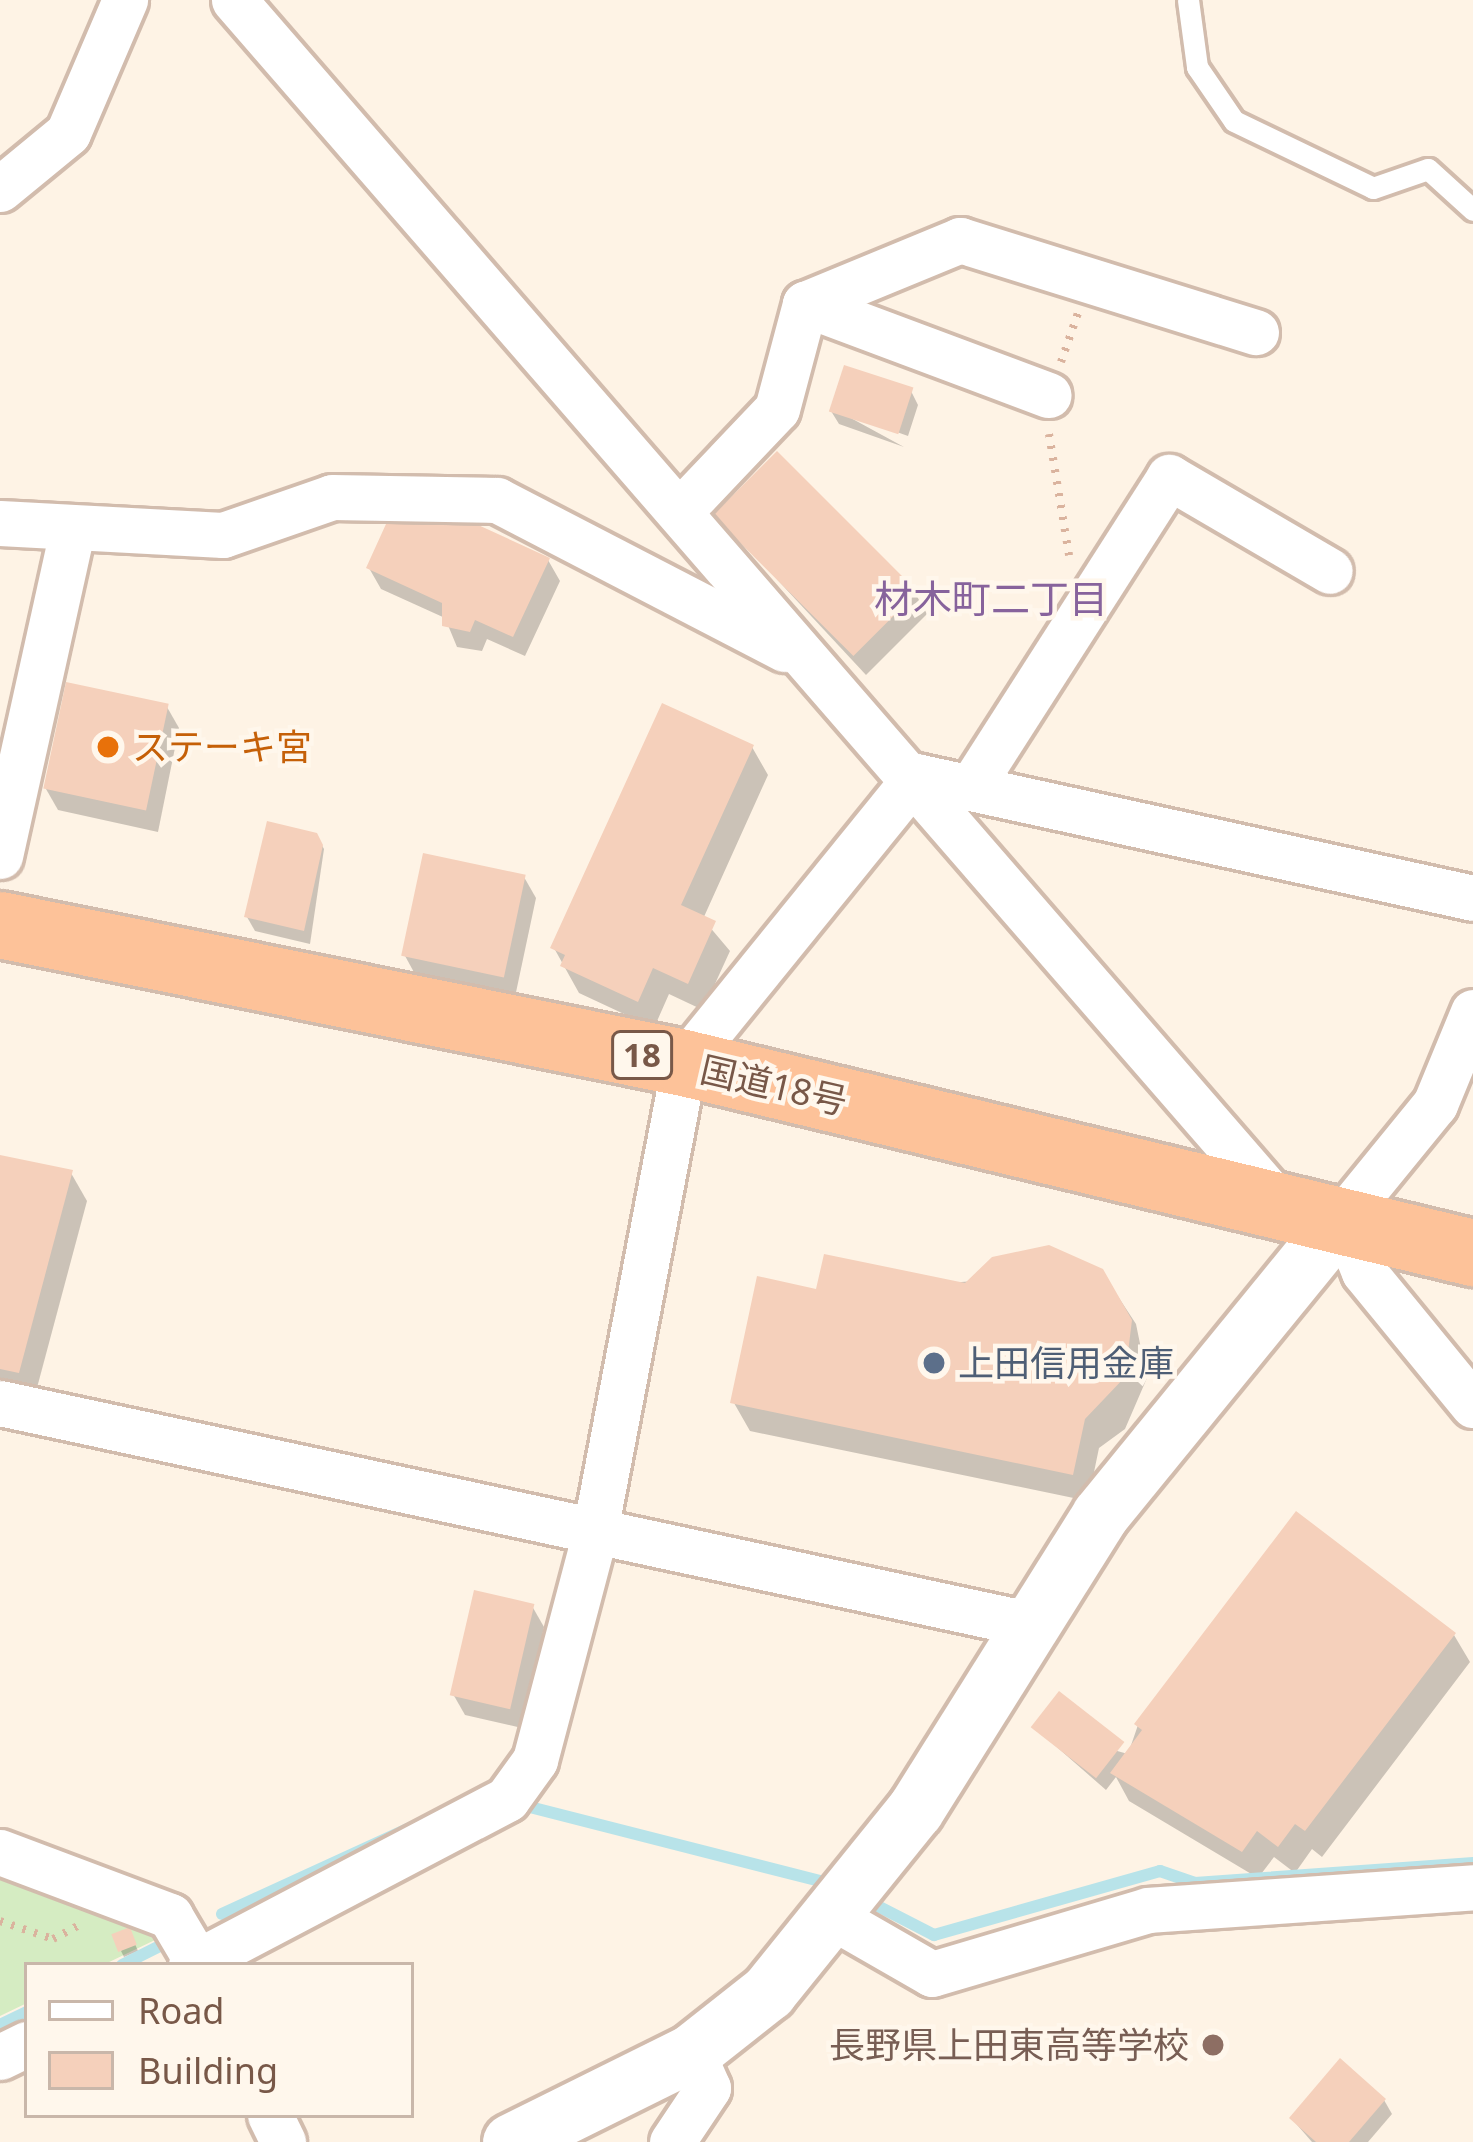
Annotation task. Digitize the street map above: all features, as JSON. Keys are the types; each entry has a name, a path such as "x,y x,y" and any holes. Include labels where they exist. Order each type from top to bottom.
{"highway":[{"name":"国道18号","path":"0,925 684,1064 1473,1253"}],"street":[{"path":"0,189 68,133 125,0"},
{"path":"234,0 681,510 798,656 916,776 1311,1211 1473,1405"},
{"path":"805,304 960,240 1088,284 1256,332"},
{"path":"681,510 778,409 805,304"},
{"path":"805,304 1049,395"},
{"path":"971,787 1169,477 1330,571"},
{"path":"0,523 72,530 102,520 223,535 332,497 497,500 798,656"},
{"path":"0,856 72,530"},
{"path":"916,776 1473,898"},
{"path":"199,1962 507,1798 535,1760 594,1536 684,1064 916,776"},
{"path":"511,2142 692,2053 740,2020 844,1900 944,1766 1024,1624 1173,1418 1311,1211 1436,1105 1473,1012"},
{"path":"0,1403 594,1536 1024,1624"},
{"path":"0,1852 170,1916 194,1962"},
{"path":"844,1900 932,1974 1148,1910 1473,1887"},
{"path":"672,2142 708,2088 692,2053"}],"lane":[{"path":"1188,0 1198,67 1234,121 1372,188 1428,169 1473,210"}],"path":[{"path":"1081,616 1048,457 1049,395 1088,284"}],"green space":[{"path":"0,1865 157,1921 155,1940 109,1962 24,1962 24,2004 0,2016"}],"building":[{"path":"844,365 913,388 898,434 829,412"},
{"path":"777,451 918,592 853,656 713,515"},
{"path":"386,524 476,524 550,558 513,637 475,620 470,632 442,626 442,603 366,568"},
{"name":"ステーキ宮","path":"66,682 169,704 146,810 43,789"},
{"path":"662,703 754,745 681,905 716,921 688,984 653,968 638,1002 560,966 565,955 550,948"},
{"path":"267,821 317,833 323,845 304,931 244,917"},
{"path":"423,853 526,875 504,978 401,956"},
{"path":"0,1155 73,1170 19,1373 0,1369"},
{"name":"上田信用金庫","path":"1049,1245 1103,1269 1132,1320 1125,1377 1085,1419 1073,1475 730,1403 757,1276 816,1289 824,1254 965,1283 992,1257"},
{"path":"1296,1511 1456,1633 1305,1831 1295,1824 1278,1847 1257,1831 1242,1852 1110,1773 1142,1730 1134,1724"},
{"path":"474,1590 534,1604 510,1709 450,1695"},
{"path":"1059,1691 1124,1742 1096,1778 1031,1727"},
{"path":"130,1927 137,1945 118,1952 111,1934"},
{"path":"1340,2058 1386,2099 1349,2142 1316,2142 1289,2118"}],"waterway":[{"path":"222,1914 480,1796"},
{"path":"518,1804 835,1885"},
{"path":"864,1899 934,1935 1160,1871 1195,1883 1473,1863"},
{"path":"128,1962 160,1946"},
{"path":"0,2025 24,2013"}],"place":[{"name":"ステーキ宮","path":"108,747"},
{"name":"上田信用金庫","path":"934,1363"},
{"name":"長野県上田東高等学校","path":"1213,2045"}],"district":[{"name":"材木町二丁目","path":"991,598"}]}
